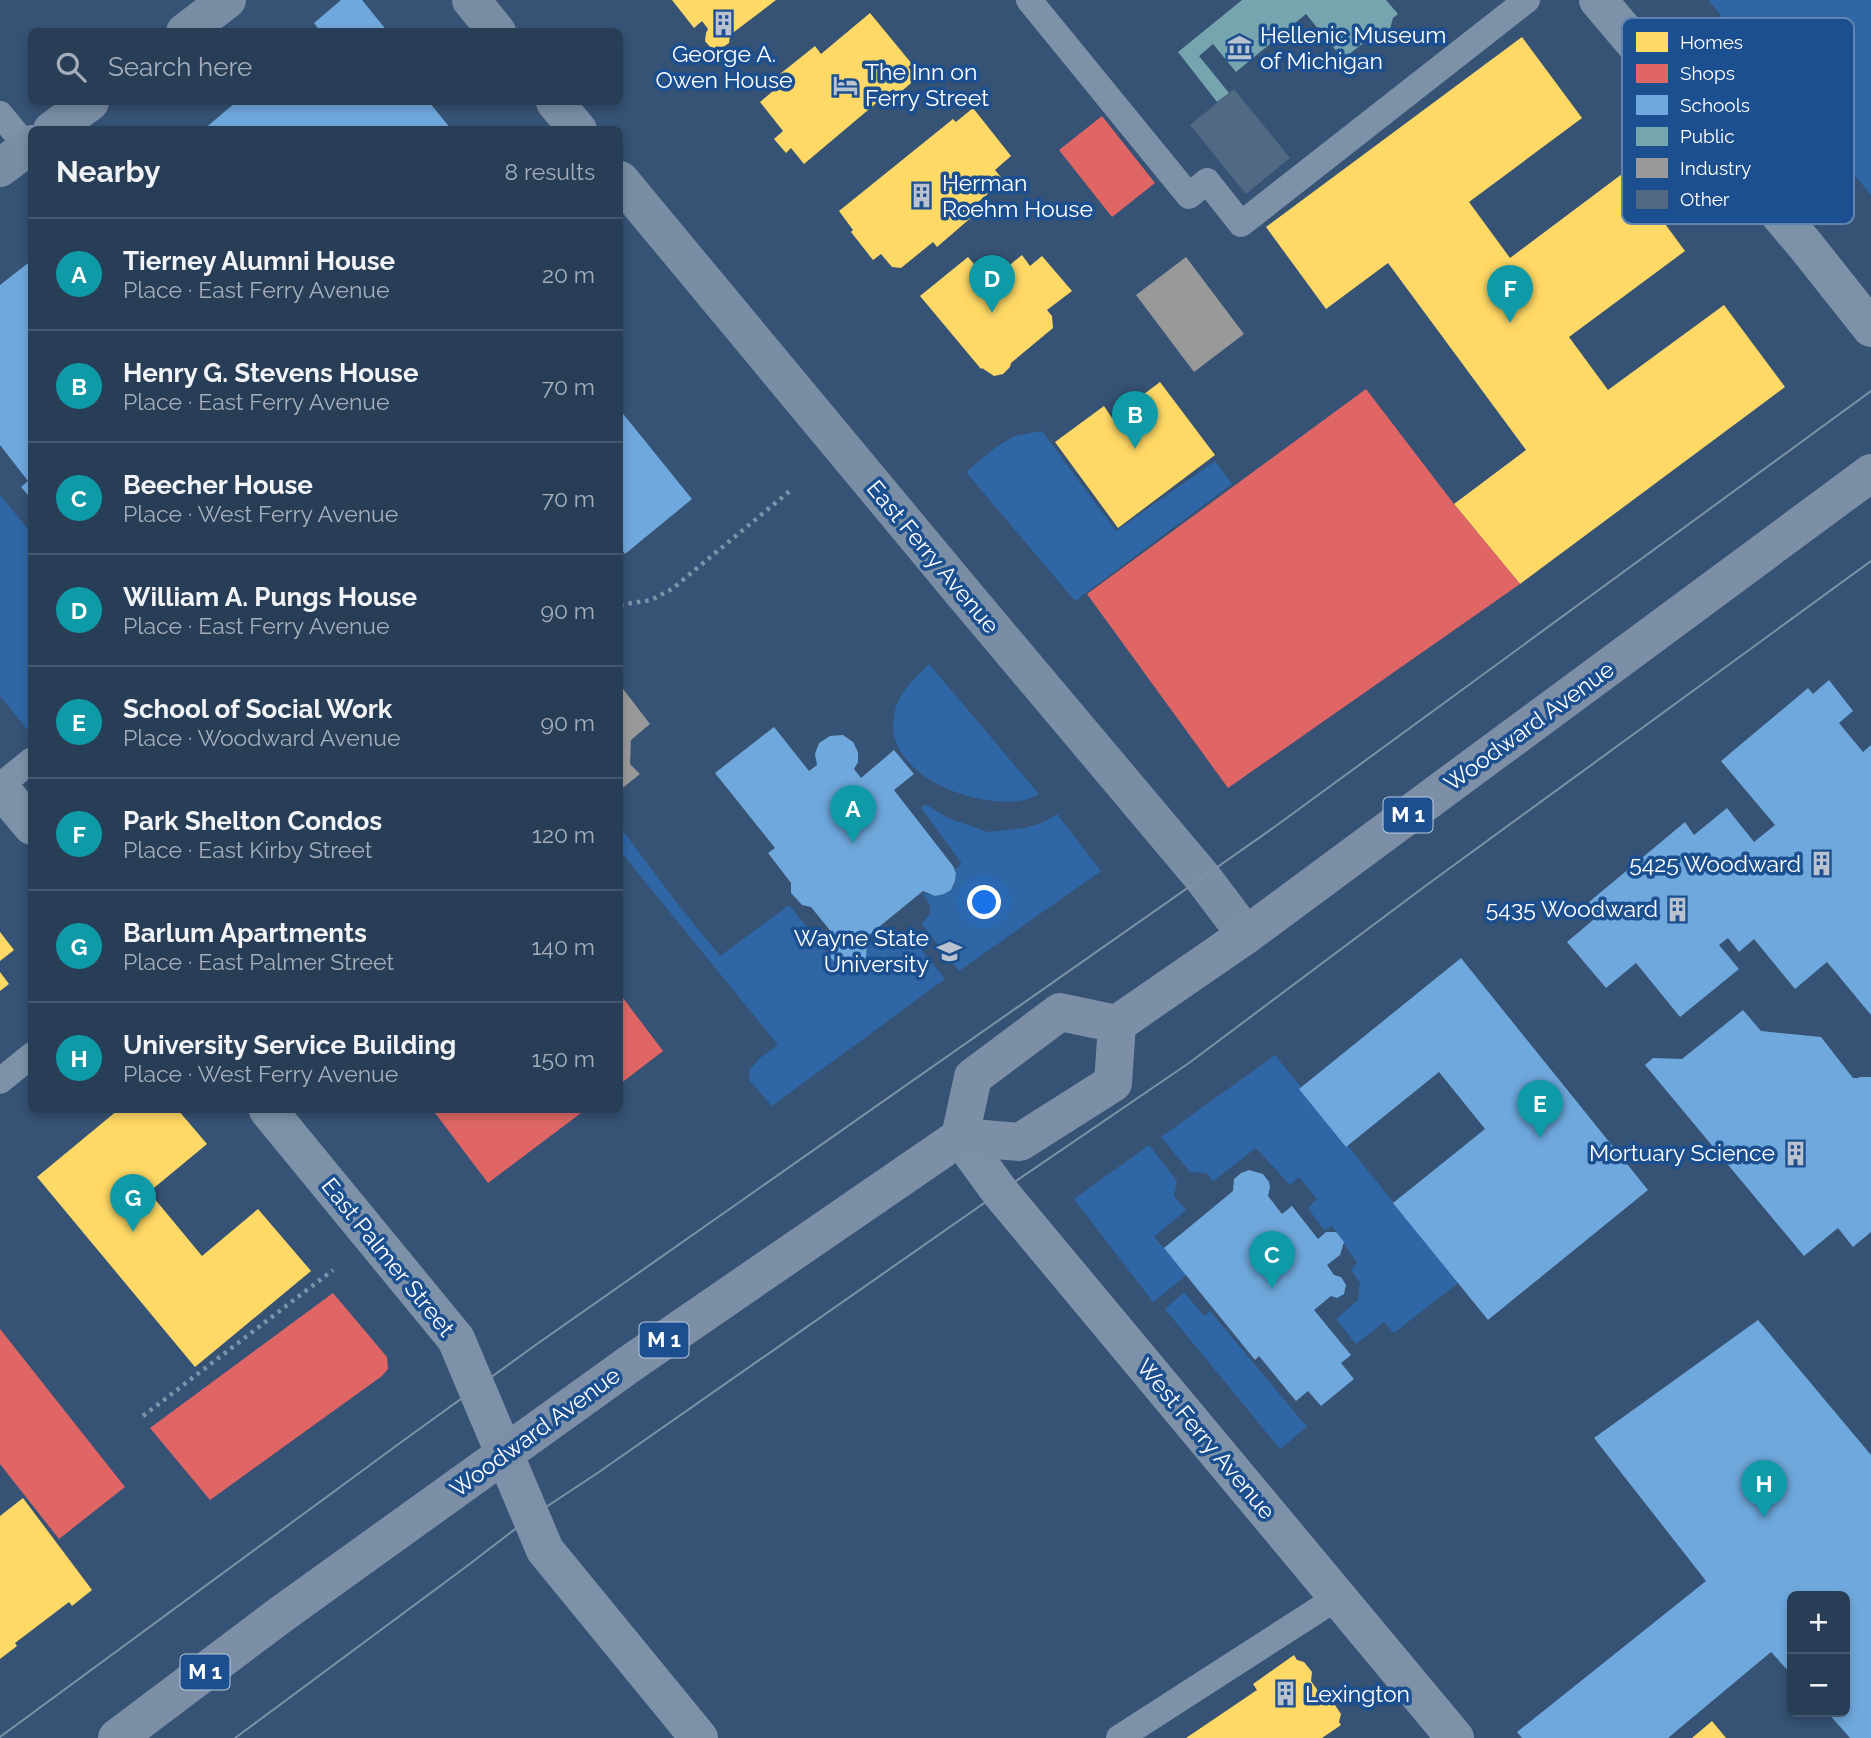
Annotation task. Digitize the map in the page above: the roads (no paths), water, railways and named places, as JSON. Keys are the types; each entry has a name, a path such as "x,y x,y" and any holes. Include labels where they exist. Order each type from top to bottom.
{"main road":[{"name":"Woodward Avenue","path":"1117,1024 1246,935 1871,473"},
{"path":"1060,1012 1117,1024 1113,1083 1020,1142 960,1137 973,1077 1060,1012"},
{"name":"Woodward Avenue","path":"117,1738 284,1613 631,1363 960,1137"}],"street":[{"path":"189,28 227,0"},
{"path":"471,0 494,28"},
{"path":"1598,0 1622,28"},
{"path":"58,126 86,105"},
{"path":"557,105 575,126"},
{"name":"East Ferry Avenue","path":"623,184 1203,878 1246,935"},
{"path":"1787,224 1871,328"},
{"path":"0,787 28,820"},
{"name":"East Palmer Street","path":"270,1113 456,1339 545,1550 699,1738"},
{"name":"West Ferry Avenue","path":"960,1137 1000,1192 1455,1738"}],"lane":[{"path":"1029,0 1189,196 1207,181 1241,224 1527,0"},
{"path":"0,114 28,148"},
{"path":"0,787 28,763"},
{"path":"0,1081 28,1058"},
{"path":"1119,1738 1338,1597"}],"tram line":[{"path":"0,1737 537,1344 1273,828 1871,391"},
{"path":"235,1738 531,1517 1189,1063 1424,887 1871,561"}],"place":[{"name":"George A. Owen House","path":"724,24"},
{"name":"Hellenic Museum of Michigan","path":"1240,48"},
{"name":"The Inn on Ferry Street","path":"845,85"},
{"name":"Herman Roehm House","path":"922,196"},
{"name":"William A. Pungs House","path":"992,313"},
{"name":"Park Shelton Condos","path":"1510,323"},
{"name":"Henry G. Stevens House","path":"1135,449"},
{"name":"Tierney Alumni House","path":"853,843"},
{"name":"5425 Woodward","path":"1821,864"},
{"name":"5435 Woodward","path":"1678,909"},
{"name":"Wayne State University","path":"949,951"},
{"name":"School of Social Work","path":"1540,1138"},
{"name":"Mortuary Science","path":"1795,1153"},
{"name":"Barlum Apartments","path":"133,1232"},
{"name":"Beecher House","path":"1272,1289"},
{"name":"University Service Building","path":"1764,1518"},
{"name":"Lexington","path":"1285,1694"}]}
